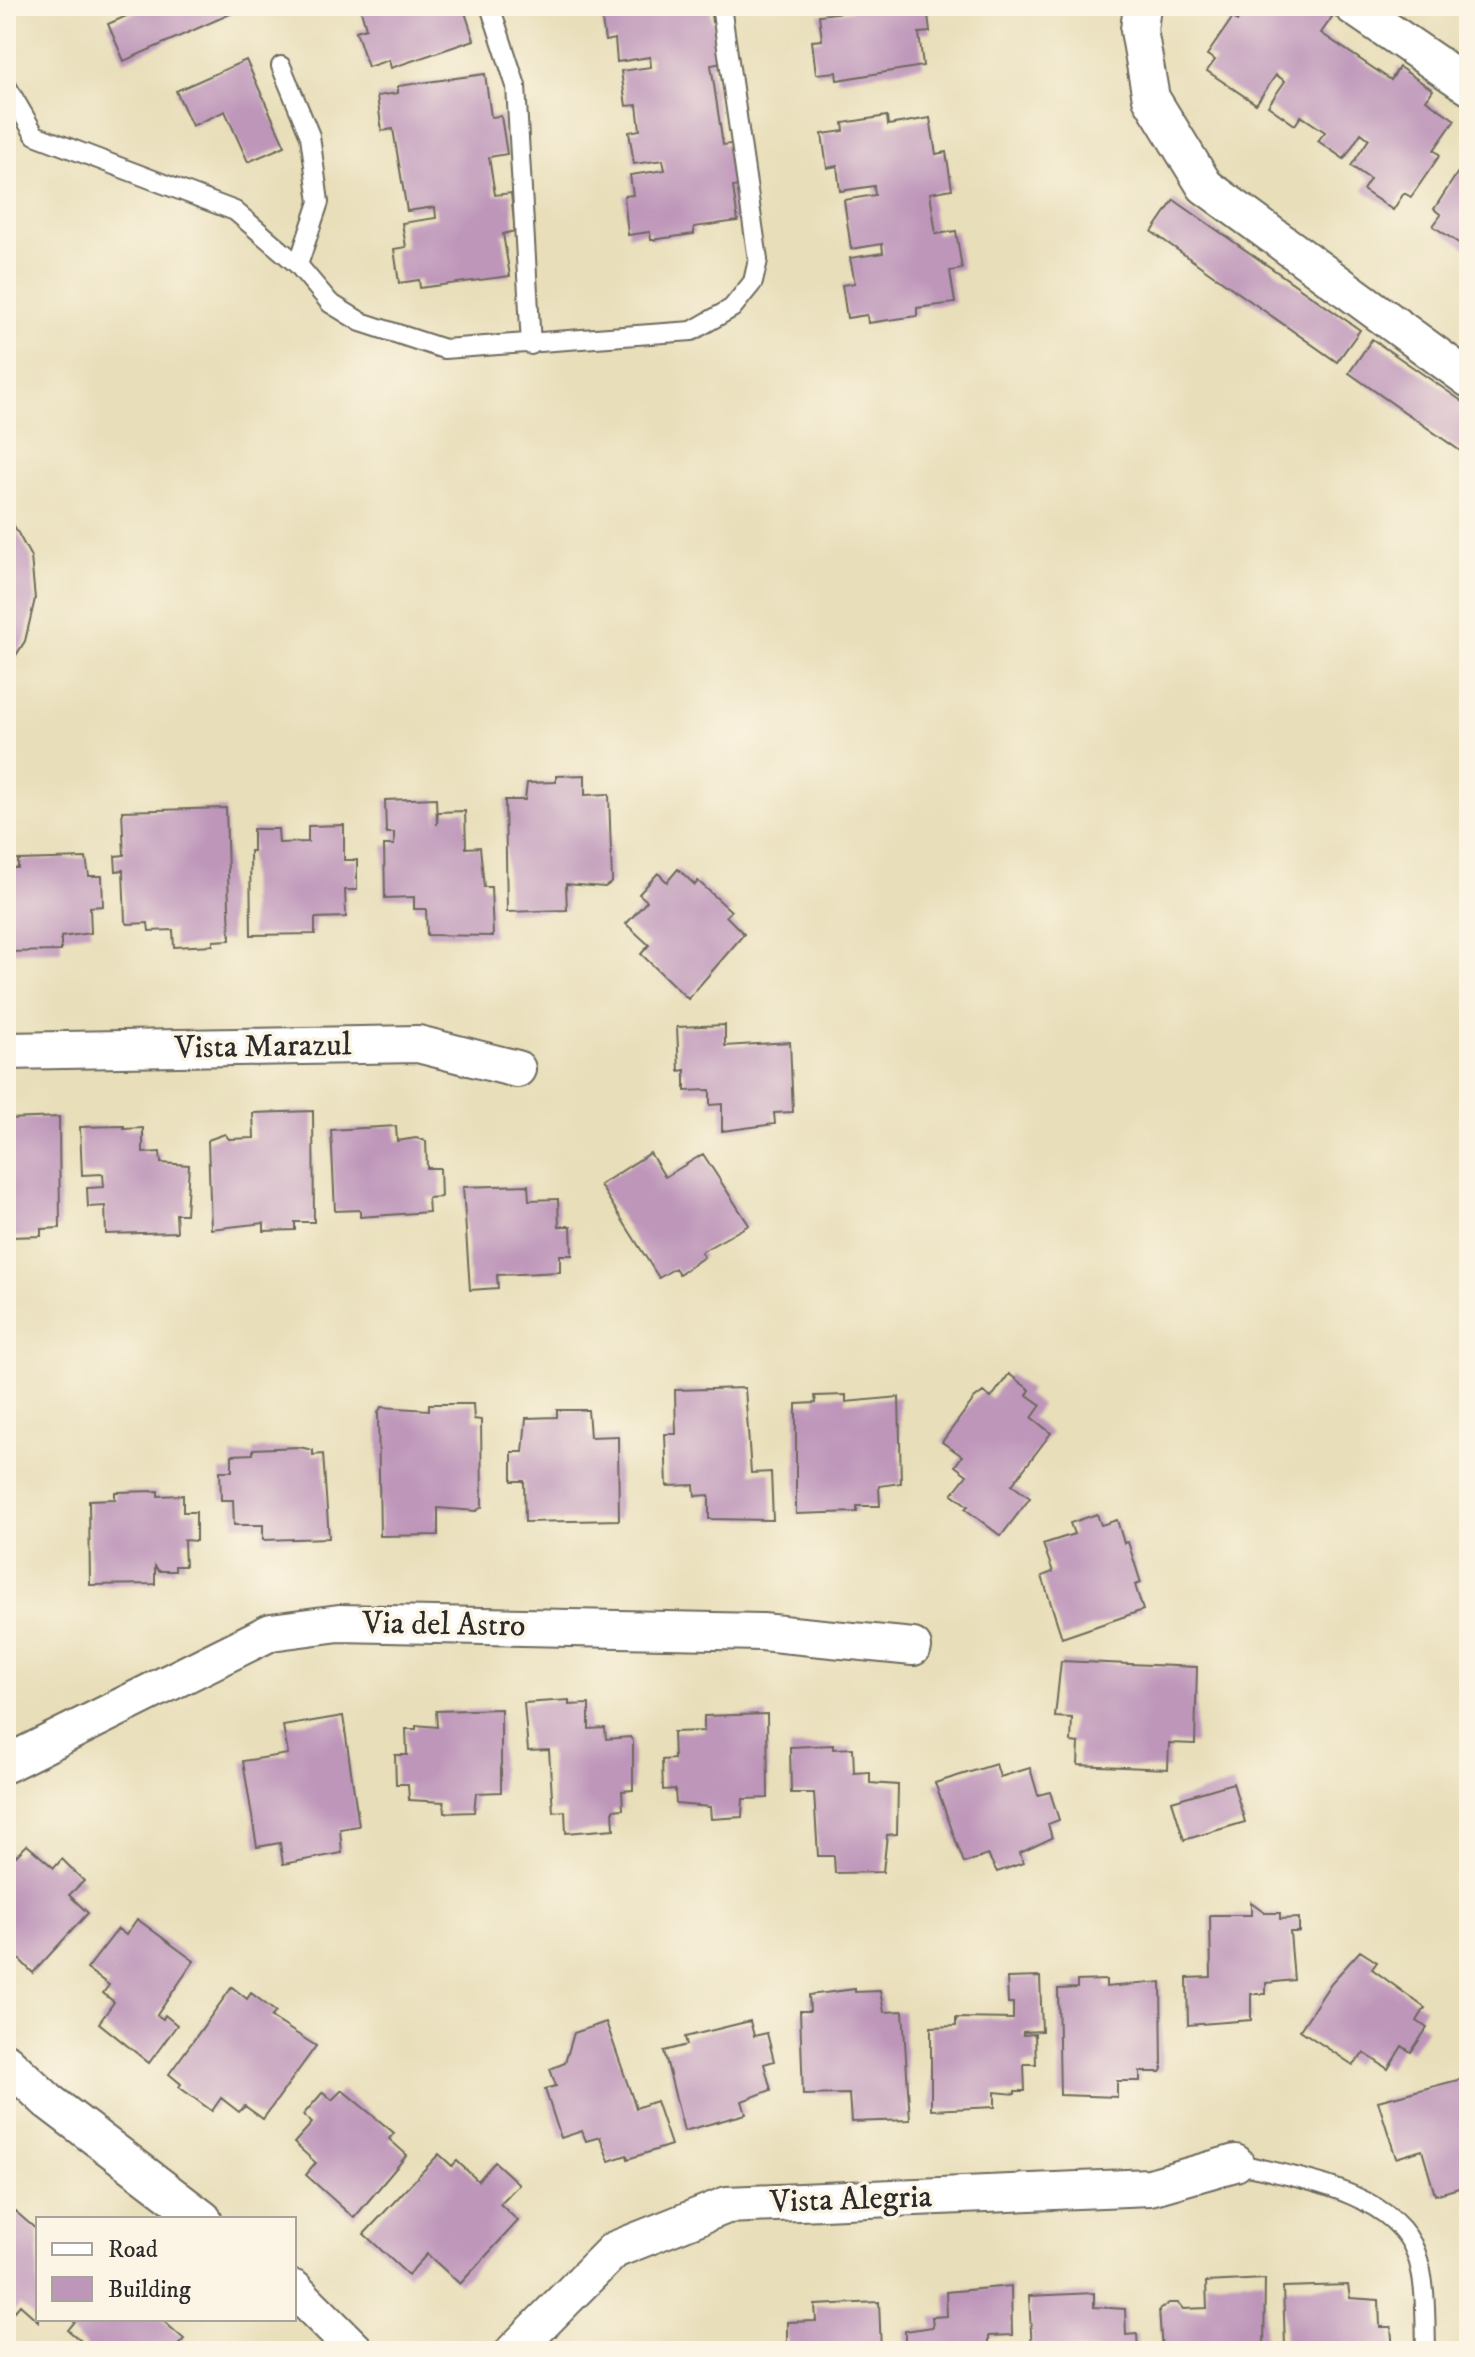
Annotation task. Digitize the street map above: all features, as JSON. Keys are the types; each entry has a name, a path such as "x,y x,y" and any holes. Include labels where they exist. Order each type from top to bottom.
{"street":[{"path":"1142,6 1139,30 1151,98 1205,186 1469,379"},
{"path":"1352,6 1469,86"},
{"name":"Vista Marazul","path":"6,1051 418,1044 517,1069"},
{"name":"Via del Astro","path":"6,1764 271,1632 339,1623 762,1632 913,1647"},
{"path":"6,2062 48,2101 200,2217"},
{"name":"Vista Alegria","path":"514,2351 614,2250 727,2205 1150,2187 1235,2163"},
{"path":"296,2291 356,2351"}],"lane":[{"path":"490,6 516,86 531,345"},
{"path":"6,85 35,135 235,211 298,265 330,303 361,322 444,349 692,331 732,308 753,282 758,260 721,6"},
{"path":"281,66 310,136 319,202 298,265"},
{"path":"1235,2163 1343,2189 1393,2220 1416,2252 1424,2299 1426,2351"}],"building":[{"path":"149,6 248,6 124,61 108,24"},
{"path":"463,6 474,40 391,68 389,60 368,67 356,31 366,28 360,7"},
{"path":"600,6 710,6 712,22 723,20 729,62 711,65 723,145 739,143 744,185 733,187 738,221 694,227 694,234 651,240 650,232 628,235 624,196 633,195 630,175 665,170 663,160 634,164 629,132 640,130 637,105 626,106 621,71 651,67 650,57 617,62 615,39 605,41"},
{"path":"852,6 927,6 930,32 919,33 923,66 837,80 836,72 816,74 812,41 822,40 819,15 852,11"},
{"path":"1247,6 1315,6 1332,17 1321,33 1391,80 1399,67 1433,90 1426,100 1455,120 1434,150 1440,155 1411,197 1404,193 1393,210 1363,190 1370,179 1351,166 1369,139 1361,133 1344,159 1318,141 1325,132 1301,116 1295,125 1268,106 1285,81 1276,75 1256,104 1207,71 1215,60 1207,55 1233,17 1237,21"},
{"path":"246,60 285,146 248,162 225,111 192,126 176,91"},
{"path":"485,74 491,117 501,116 507,154 489,157 495,195 511,193 515,231 503,234 510,276 420,288 419,280 399,283 394,249 406,247 402,223 436,218 435,207 407,211 393,129 382,131 377,96 398,93 398,86"},
{"path":"887,116 888,125 930,118 936,154 946,152 952,189 930,193 936,234 956,231 962,269 950,271 955,303 917,308 917,316 868,323 867,315 847,318 842,285 855,283 850,258 883,253 882,244 851,249 844,200 875,195 874,186 840,191 837,166 827,168 822,134 844,131 843,123"},
{"path":"1469,166 1469,250 1433,226 1441,215 1434,209 1458,172 1463,175"},
{"path":"1174,200 1360,330 1337,362 1152,232"},
{"path":"1372,339 1469,406 1469,457 1349,373"},
{"path":"6,511 31,557 35,599 25,641 6,671"},
{"path":"585,775 585,795 609,794 612,882 605,887 566,884 567,910 507,912 505,800 525,800 527,783 556,782 556,776"},
{"path":"436,798 437,825 438,812 465,811 466,848 480,847 484,887 491,887 493,936 427,935 426,909 414,909 414,897 385,898 384,845 394,845 394,833 386,833 385,800"},
{"path":"226,808 230,940 213,941 213,945 174,947 173,930 149,931 148,923 128,924 125,921 123,870 116,871 115,856 124,855 122,811"},
{"path":"344,825 344,860 357,860 357,890 345,890 346,917 315,918 315,934 251,935 250,851 253,851 253,829 278,829 279,843 308,842 308,826"},
{"path":"86,858 89,876 102,876 103,906 90,907 91,933 61,937 61,951 6,952 6,868 18,868 18,860"},
{"path":"678,869 695,885 698,881 731,911 726,916 744,934 688,999 641,954 649,945 626,924 647,901 639,894 658,873 667,882"},
{"path":"725,1025 725,1046 790,1042 793,1112 774,1113 775,1124 722,1131 722,1104 710,1105 710,1090 685,1091 685,1070 679,1071 677,1027"},
{"path":"313,1111 314,1222 295,1222 295,1230 264,1231 264,1223 211,1229 208,1140 225,1134 229,1139 254,1138 253,1113"},
{"path":"59,1117 60,1228 41,1229 41,1236 11,1237 11,1231 6,1231 6,1119"},
{"path":"124,1126 124,1129 143,1128 143,1153 160,1152 161,1163 189,1165 186,1214 176,1214 177,1232 106,1234 105,1206 88,1207 87,1188 104,1187 103,1174 82,1175 80,1127"},
{"path":"396,1126 397,1141 416,1138 426,1141 427,1168 440,1168 441,1197 428,1198 429,1212 360,1217 360,1210 335,1211 331,1130"},
{"path":"650,1153 665,1177 703,1154 749,1225 701,1252 704,1257 679,1274 675,1268 659,1278 600,1185"},
{"path":"528,1185 529,1200 558,1199 559,1226 571,1226 572,1255 560,1255 560,1272 497,1275 498,1288 470,1290 463,1187"},
{"path":"1009,1374 1030,1390 1027,1395 1041,1405 1032,1418 1051,1433 1012,1485 1030,1498 1001,1536 965,1509 968,1506 952,1494 967,1475 955,1466 962,1456 942,1442 974,1399 983,1392 991,1398"},
{"path":"745,1388 751,1473 771,1472 773,1520 709,1519 709,1495 695,1496 694,1485 667,1486 665,1434 676,1434 675,1390"},
{"path":"846,1395 846,1402 899,1397 901,1483 879,1486 880,1506 857,1506 857,1512 796,1514 796,1404 816,1403 815,1396"},
{"path":"429,1404 473,1404 474,1419 481,1420 482,1507 476,1511 438,1508 438,1535 380,1536 378,1413 381,1407 429,1410"},
{"path":"557,1410 588,1410 590,1437 618,1436 619,1520 525,1522 524,1481 512,1481 512,1452 523,1452 526,1418 557,1417"},
{"path":"299,1447 313,1450 313,1455 323,1454 329,1538 263,1540 263,1525 234,1525 233,1500 221,1500 220,1471 232,1471 232,1455 253,1454 253,1449"},
{"path":"158,1491 158,1496 183,1495 183,1512 196,1512 196,1541 184,1540 185,1566 175,1566 175,1571 159,1571 155,1566 155,1584 90,1585 89,1500 115,1499 115,1492"},
{"path":"1097,1514 1101,1525 1117,1520 1124,1543 1128,1542 1141,1583 1135,1585 1143,1610 1062,1638 1042,1576 1053,1572 1043,1544 1074,1534 1070,1523"},
{"path":"1061,1661 1197,1667 1195,1744 1169,1743 1168,1769 1078,1765 1079,1743 1071,1742 1072,1718 1055,1717"},
{"path":"569,1700 569,1705 589,1704 589,1729 605,1728 606,1739 630,1737 633,1741 633,1790 622,1791 623,1809 613,1810 614,1829 566,1833 565,1811 553,1812 549,1750 528,1751 524,1703"},
{"path":"501,1709 501,1792 476,1793 474,1812 445,1813 444,1802 409,1800 408,1784 396,1784 395,1755 407,1755 406,1729 416,1729 416,1725 437,1727 436,1711"},
{"path":"767,1714 768,1798 743,1799 742,1817 711,1819 710,1807 676,1804 675,1789 663,1790 662,1760 674,1759 673,1732 704,1731 704,1716"},
{"path":"343,1716 359,1826 340,1829 342,1853 283,1864 280,1843 257,1847 243,1761 288,1754 283,1726"},
{"path":"833,1745 833,1749 853,1748 854,1773 870,1772 870,1783 898,1785 897,1834 887,1835 883,1872 835,1873 834,1856 818,1856 814,1793 791,1793 790,1747"},
{"path":"996,1764 1000,1777 1030,1768 1038,1795 1050,1792 1059,1820 1048,1824 1052,1838 1020,1853 1023,1863 997,1872 988,1855 964,1863 935,1783"},
{"path":"1233,1783 1245,1822 1184,1840 1172,1801"},
{"path":"27,1845 54,1868 62,1859 84,1881 69,1895 88,1913 33,1973 6,1946 6,1850 16,1856"},
{"path":"1251,1902 1266,1913 1280,1913 1280,1919 1299,1918 1299,1932 1290,1932 1294,1980 1266,1983 1266,1994 1251,1994 1251,2020 1188,2025 1187,1978 1211,1977 1210,1915 1251,1915"},
{"path":"137,1919 194,1961 157,2015 163,2019 165,2015 177,2025 149,2063 99,2023 114,2002 103,1993 109,1985 87,1969 118,1929 126,1935"},
{"path":"1360,1951 1377,1962 1372,1969 1425,2008 1417,2021 1427,2028 1411,2052 1402,2046 1388,2069 1364,2053 1353,2065 1300,2030 1331,1983"},
{"path":"1040,1977 1042,2031 1023,2032 1023,2035 1035,2034 1036,2064 1024,2064 1025,2091 1015,2091 1015,2094 995,2092 995,2107 931,2110 931,2027 956,2026 956,2018 1013,2019 1013,2003 1008,2003 1007,1978"},
{"path":"1106,1980 1106,1987 1161,1982 1162,2069 1160,2072 1140,2072 1140,2081 1117,2081 1117,2097 1060,2095 1058,1989 1077,1988 1077,1981"},
{"path":"232,1987 247,1999 251,1993 276,2012 271,2017 316,2046 263,2119 245,2106 239,2112 221,2098 212,2111 179,2087 181,2084 169,2074"},
{"path":"855,1989 855,1992 880,1991 884,2012 903,2011 910,2120 851,2122 849,2094 803,2095 800,2011 810,2011 809,1995"},
{"path":"750,2021 754,2036 767,2033 774,2061 764,2064 771,2090 742,2101 746,2114 684,2131 664,2051 687,2045 685,2037"},
{"path":"606,2022 636,2108 656,2101 671,2145 628,2159 627,2155 609,2161 600,2137 586,2141 582,2131 561,2138 545,2089 556,2086 550,2069 565,2063 574,2033"},
{"path":"1469,2077 1469,2185 1435,2195 1422,2150 1396,2158 1378,2101"},
{"path":"342,2090 394,2133 389,2139 407,2155 354,2218 306,2175 316,2163 294,2143 312,2123 303,2115 323,2092 332,2100"},
{"path":"439,2154 452,2166 457,2161 478,2181 495,2162 519,2184 500,2204 518,2221 460,2284 427,2254 408,2275 364,2234"},
{"path":"15,2211 36,2229 36,2319 20,2305 15,2311 6,2303 6,2221"},
{"path":"1265,2279 1264,2351 1162,2351 1159,2310 1169,2303 1178,2303 1183,2309 1207,2308 1206,2282"},
{"path":"1348,2285 1350,2298 1379,2300 1380,2327 1391,2327 1393,2351 1289,2351 1285,2346 1283,2287"},
{"path":"1011,2286 1012,2335 989,2336 989,2351 908,2351 905,2347 905,2331 933,2327 932,2317 947,2316 946,2292"},
{"path":"1094,2293 1094,2307 1125,2309 1126,2335 1137,2334 1138,2351 1032,2351 1029,2296"},
{"path":"879,2302 881,2351 776,2351 776,2348 787,2348 787,2322 816,2321 815,2305"},
{"path":"75,2321 163,2321 184,2339 173,2351 83,2351 87,2346 68,2330"}]}
